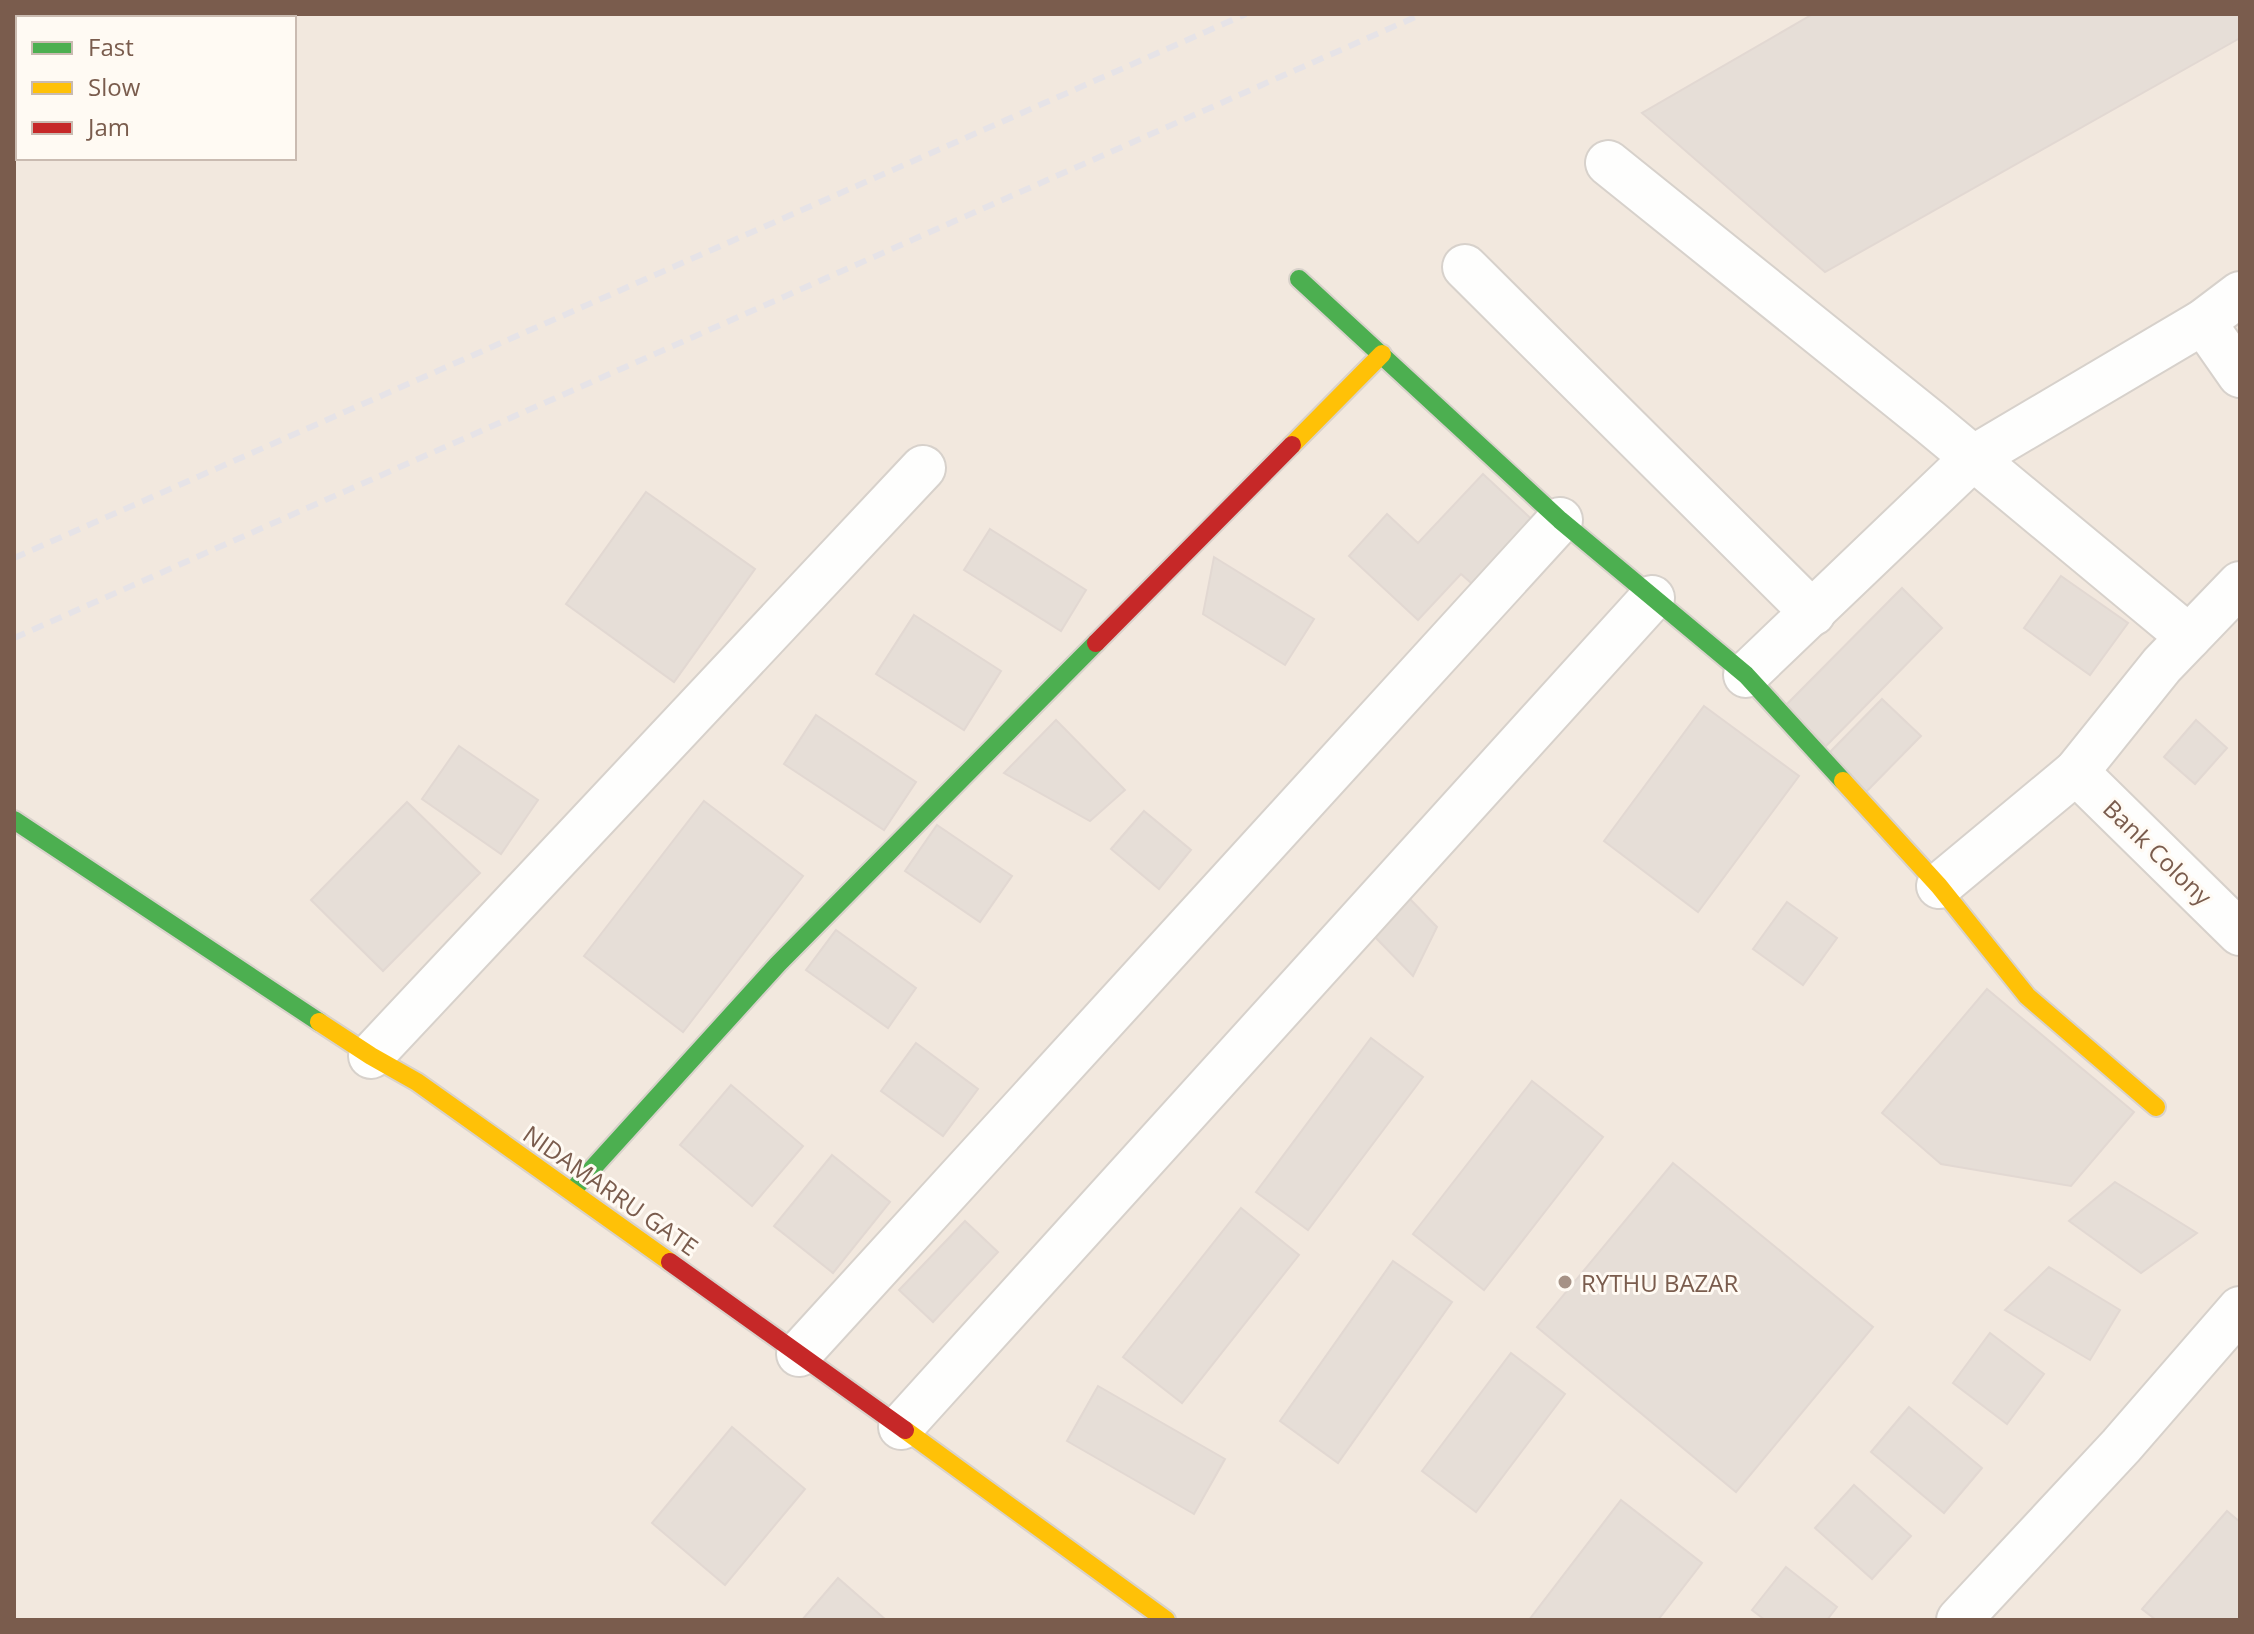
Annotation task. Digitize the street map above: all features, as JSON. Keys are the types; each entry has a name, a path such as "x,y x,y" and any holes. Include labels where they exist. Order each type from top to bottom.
{"street":[{"path":"1608,163 2189,637"},
{"path":"1465,267 1813,613"},
{"path":"1299,279 1560,520 1746,675 1939,886 2027,996 2156,1107"},
{"path":"1746,675 1973,458 2203,322 2240,294"},
{"path":"2203,322 2240,375"},
{"path":"572,1191 778,964 1382,354"},
{"path":"371,1056 923,468"},
{"path":"799,1354 1560,520"},
{"path":"1939,886 2076,772 2162,665 2240,584"},
{"path":"901,1427 1652,598"},
{"name":"Bank Colony","path":"2076,772 2240,933"},
{"name":"NIDAMARRU GATE","path":"14,820 371,1056 417,1082 1166,1620"},
{"path":"1959,1620 2121,1446 2240,1309"}],"shaded area":[{"path":"14,14 2240,14 2240,1620 14,1620"}],"building":[{"path":"1813,14 2240,14 2240,38 1825,272 1642,113"},
{"path":"1483,474 1539,526 1479,590 1461,574 1418,620 1349,556 1387,514 1418,543"},
{"path":"646,492 755,569 674,682 566,604"},
{"path":"990,529 1086,590 1061,631 964,570"},
{"path":"1214,557 1314,619 1285,665 1203,614"},
{"path":"2061,576 2128,623 2090,675 2024,628"},
{"path":"1902,588 1942,628 1826,746 1785,706"},
{"path":"914,615 1001,671 964,730 876,674"},
{"path":"1882,699 1921,736 1866,792 1828,754"},
{"path":"1704,706 1799,776 1698,912 1604,841"},
{"path":"816,715 916,782 884,830 784,764"},
{"path":"1056,720 1125,790 1090,821 1004,773"},
{"path":"2196,720 2227,748 2195,784 2164,757"},
{"path":"459,746 538,800 501,854 422,799"},
{"path":"704,801 803,876 683,1032 584,956"},
{"path":"407,802 480,873 383,971 311,900"},
{"path":"1144,811 1191,850 1159,889 1111,849"},
{"path":"937,825 1012,876 980,922 905,871"},
{"path":"1409,898 1437,927 1413,976 1372,934"},
{"path":"1787,902 1837,938 1803,985 1753,949"},
{"path":"836,930 916,988 888,1028 806,970"},
{"path":"1987,989 2134,1112 2071,1186 1941,1164 1882,1113"},
{"path":"1371,1038 1423,1077 1308,1230 1256,1192"},
{"path":"916,1043 978,1089 943,1136 881,1091"},
{"path":"1532,1081 1603,1137 1484,1290 1413,1234"},
{"path":"731,1085 803,1146 752,1206 680,1145"},
{"path":"832,1155 890,1202 833,1273 774,1226"},
{"path":"1673,1163 1873,1327 1736,1492 1537,1327"},
{"path":"2115,1182 2197,1233 2141,1273 2069,1221"},
{"path":"1241,1208 1299,1255 1182,1403 1123,1357"},
{"path":"965,1221 998,1252 933,1322 899,1290"},
{"path":"1393,1261 1452,1302 1338,1463 1280,1421"},
{"path":"2049,1267 2120,1310 2090,1360 2005,1310"},
{"path":"1990,1333 2044,1374 2007,1424 1953,1383"},
{"path":"1511,1353 1565,1394 1476,1512 1422,1471"},
{"path":"1098,1386 1225,1459 1194,1514 1067,1441"},
{"path":"1909,1407 1982,1468 1944,1513 1871,1452"},
{"path":"732,1427 805,1489 725,1585 652,1523"},
{"path":"1854,1485 1911,1536 1872,1579 1815,1528"},
{"path":"1621,1500 1702,1563 1658,1620 1529,1620"},
{"path":"2227,1511 2240,1522 2240,1620 2156,1620 2142,1609"},
{"path":"1786,1567 1837,1607 1827,1620 1765,1620 1752,1610"},
{"path":"838,1578 886,1620 802,1620"}],"railway":[{"path":"14,558 1246,14"},
{"path":"14,638 1422,14"}],"traffic: fast":[{"path":"1299,279 1560,520 1746,675 1843,781"},
{"path":"572,1191 778,964 1096,643"},
{"path":"14,820 319,1022"}],"traffic: slow":[{"path":"1292,445 1382,354"},
{"path":"1843,781 1939,886 2027,996 2156,1107"},
{"path":"319,1022 417,1082 670,1262"},
{"path":"905,1430 1166,1620"}],"traffic: jam":[{"path":"1096,643 1292,445"},
{"path":"670,1262 905,1430"}],"place":[{"name":"RYTHU BAZAR","path":"1565,1282"}]}
